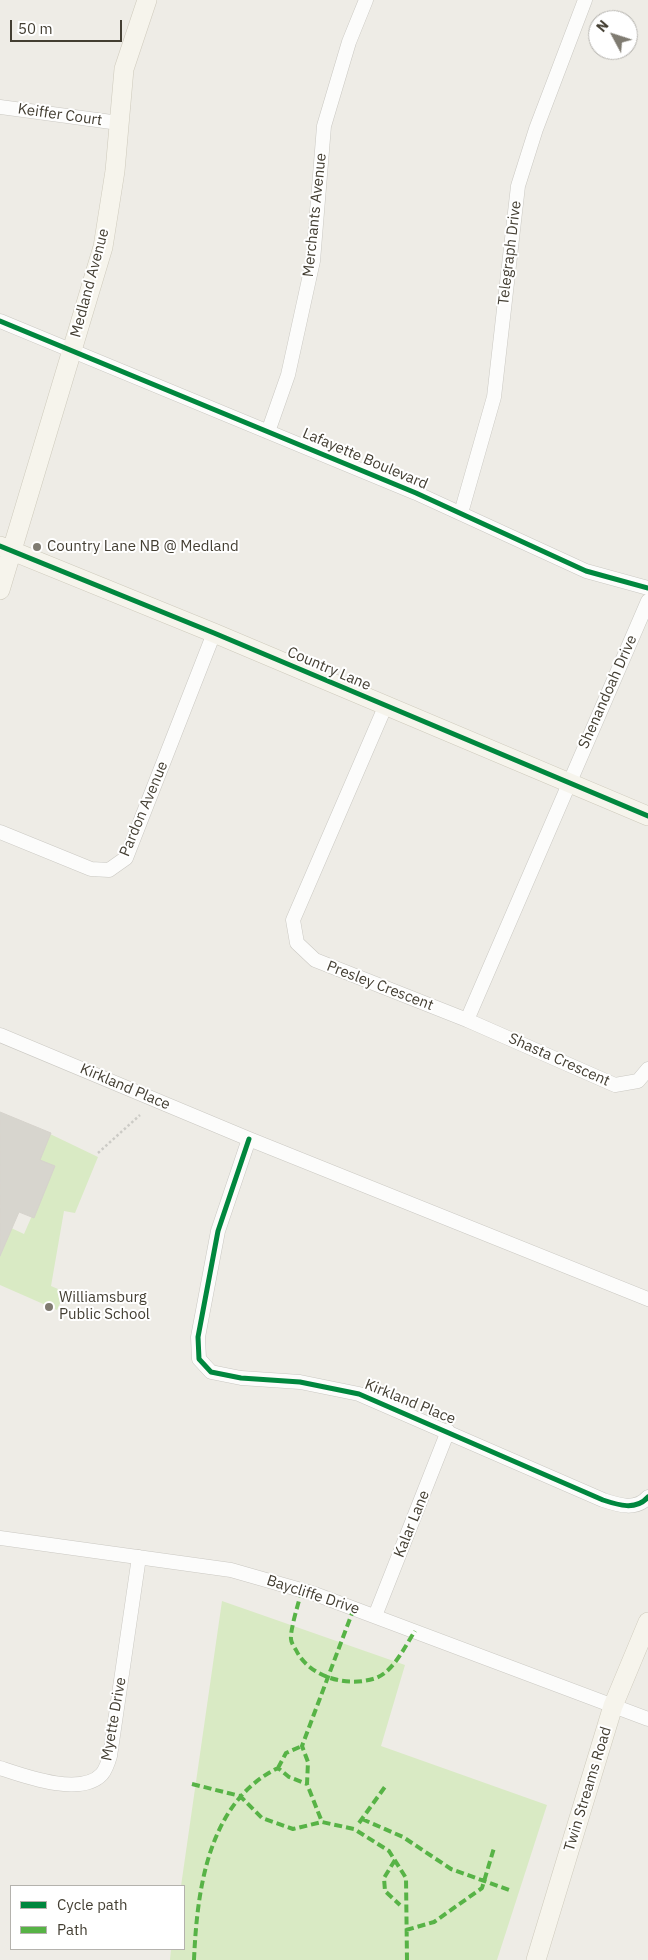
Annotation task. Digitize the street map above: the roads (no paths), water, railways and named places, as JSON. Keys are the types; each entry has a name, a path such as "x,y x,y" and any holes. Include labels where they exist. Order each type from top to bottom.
{"street":[{"name":"Medland Avenue","path":"0,590 6,548 72,350 103,247 120,123 124,69 147,0"},
{"name":"Merchants Avenue","path":"268,432 288,376 313,260 324,126 349,42 366,0"},
{"name":"Telegraph Drive","path":"460,513 494,397 518,186 536,129 585,0"},
{"name":"Keiffer Court","path":"0,107 120,123"},
{"name":"Lafayette Boulevard","path":"0,321 460,513 586,572 648,588"},
{"name":"Country Lane","path":"6,548 214,633 385,707 648,816"},
{"name":"Shenandoah Drive","path":"568,783 648,601"},
{"name":"Pardon Avenue","path":"0,832 91,869 109,870 126,858 214,633"},
{"name":"Presley Crescent","path":"385,707 292,920 297,943 315,960 467,1020"},
{"path":"467,1020 568,783"},
{"name":"Shasta Crescent","path":"467,1020 615,1085 638,1081 648,1069"},
{"name":"Kirkland Place","path":"0,1035 249,1139 648,1299"},
{"name":"Kirkland Place","path":"249,1139 218,1231 198,1337 199,1359 211,1372 242,1378 300,1382 359,1394 603,1500 621,1506 635,1505 644,1502 648,1497"},
{"name":"Kalar Lane","path":"375,1616 448,1432"},
{"name":"Baycliffe Drive","path":"0,1538 231,1570 315,1594 648,1719"},
{"name":"Myette Drive","path":"0,1768 31,1778 57,1783 83,1784 100,1776 105,1769 110,1756 139,1557"},
{"name":"Twin Streams Road","path":"536,1960 613,1706 648,1622"}],"place":[{"name":"Country Lane NB @ Medland","path":"37,547"},
{"name":"Williamsburg Public School","path":"49,1307"}]}
